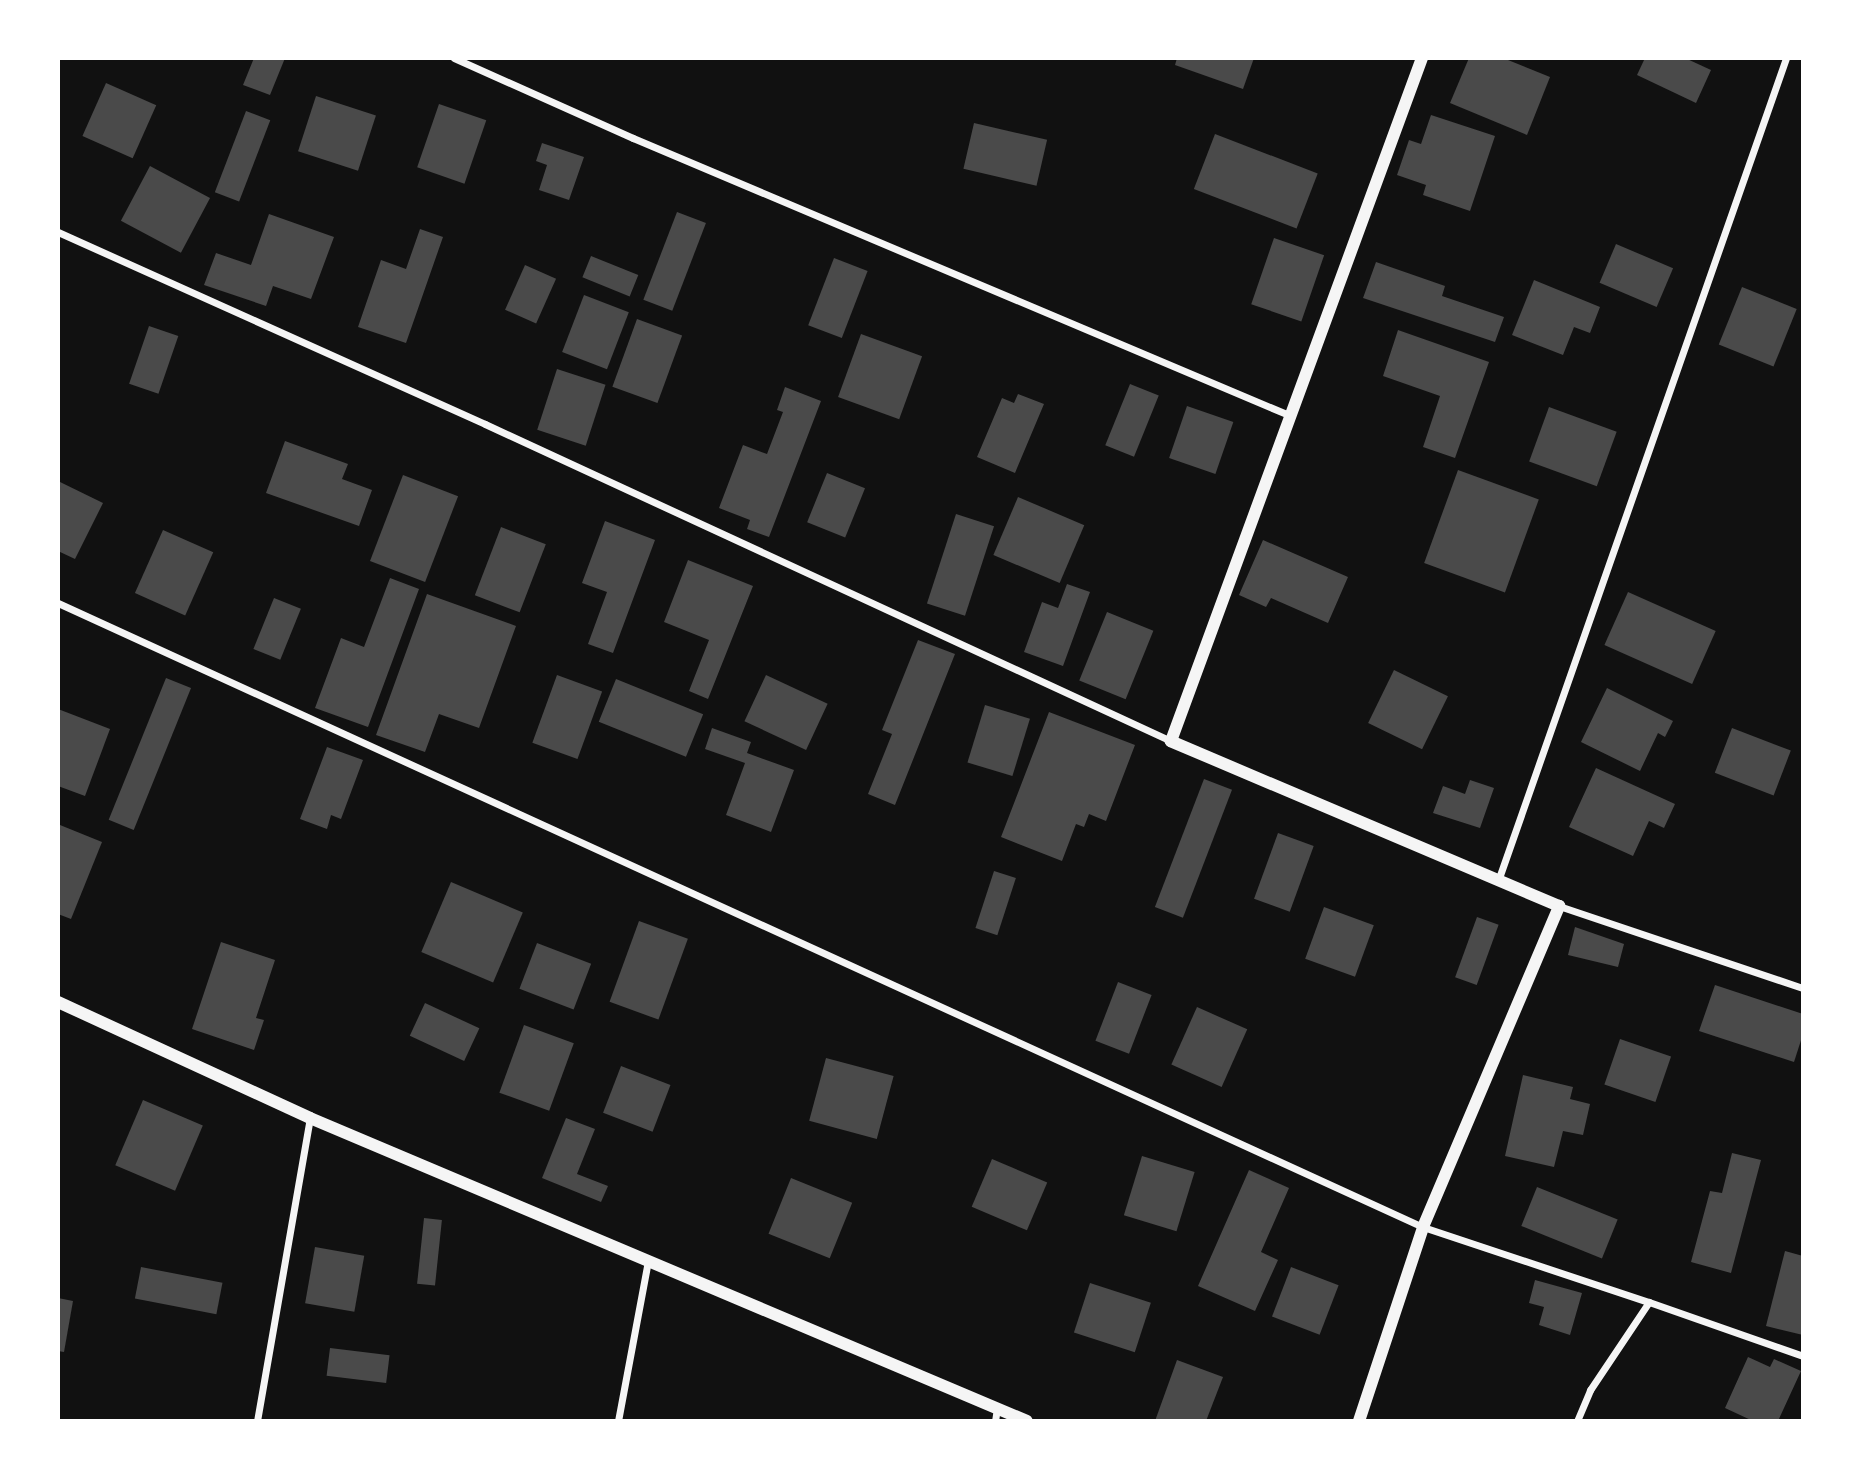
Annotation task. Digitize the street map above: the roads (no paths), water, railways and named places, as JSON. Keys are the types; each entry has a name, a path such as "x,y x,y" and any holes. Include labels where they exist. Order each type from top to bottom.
{"street":[{"path":"454,58 646,144 1292,416"},
{"path":"1171,741 1422,58"},
{"path":"1499,878 1786,58"},
{"path":"58,232 472,419 1171,741 1499,878 1559,906 1803,988"},
{"path":"58,603 1423,1227 1803,1356"},
{"path":"1359,1421 1423,1227 1559,906"},
{"path":"58,1002 310,1118 648,1260 996,1415 1027,1421"},
{"path":"257,1421 310,1118"},
{"path":"618,1421 648,1260"},
{"path":"1577,1421 1590,1390 1649,1302"}]}
